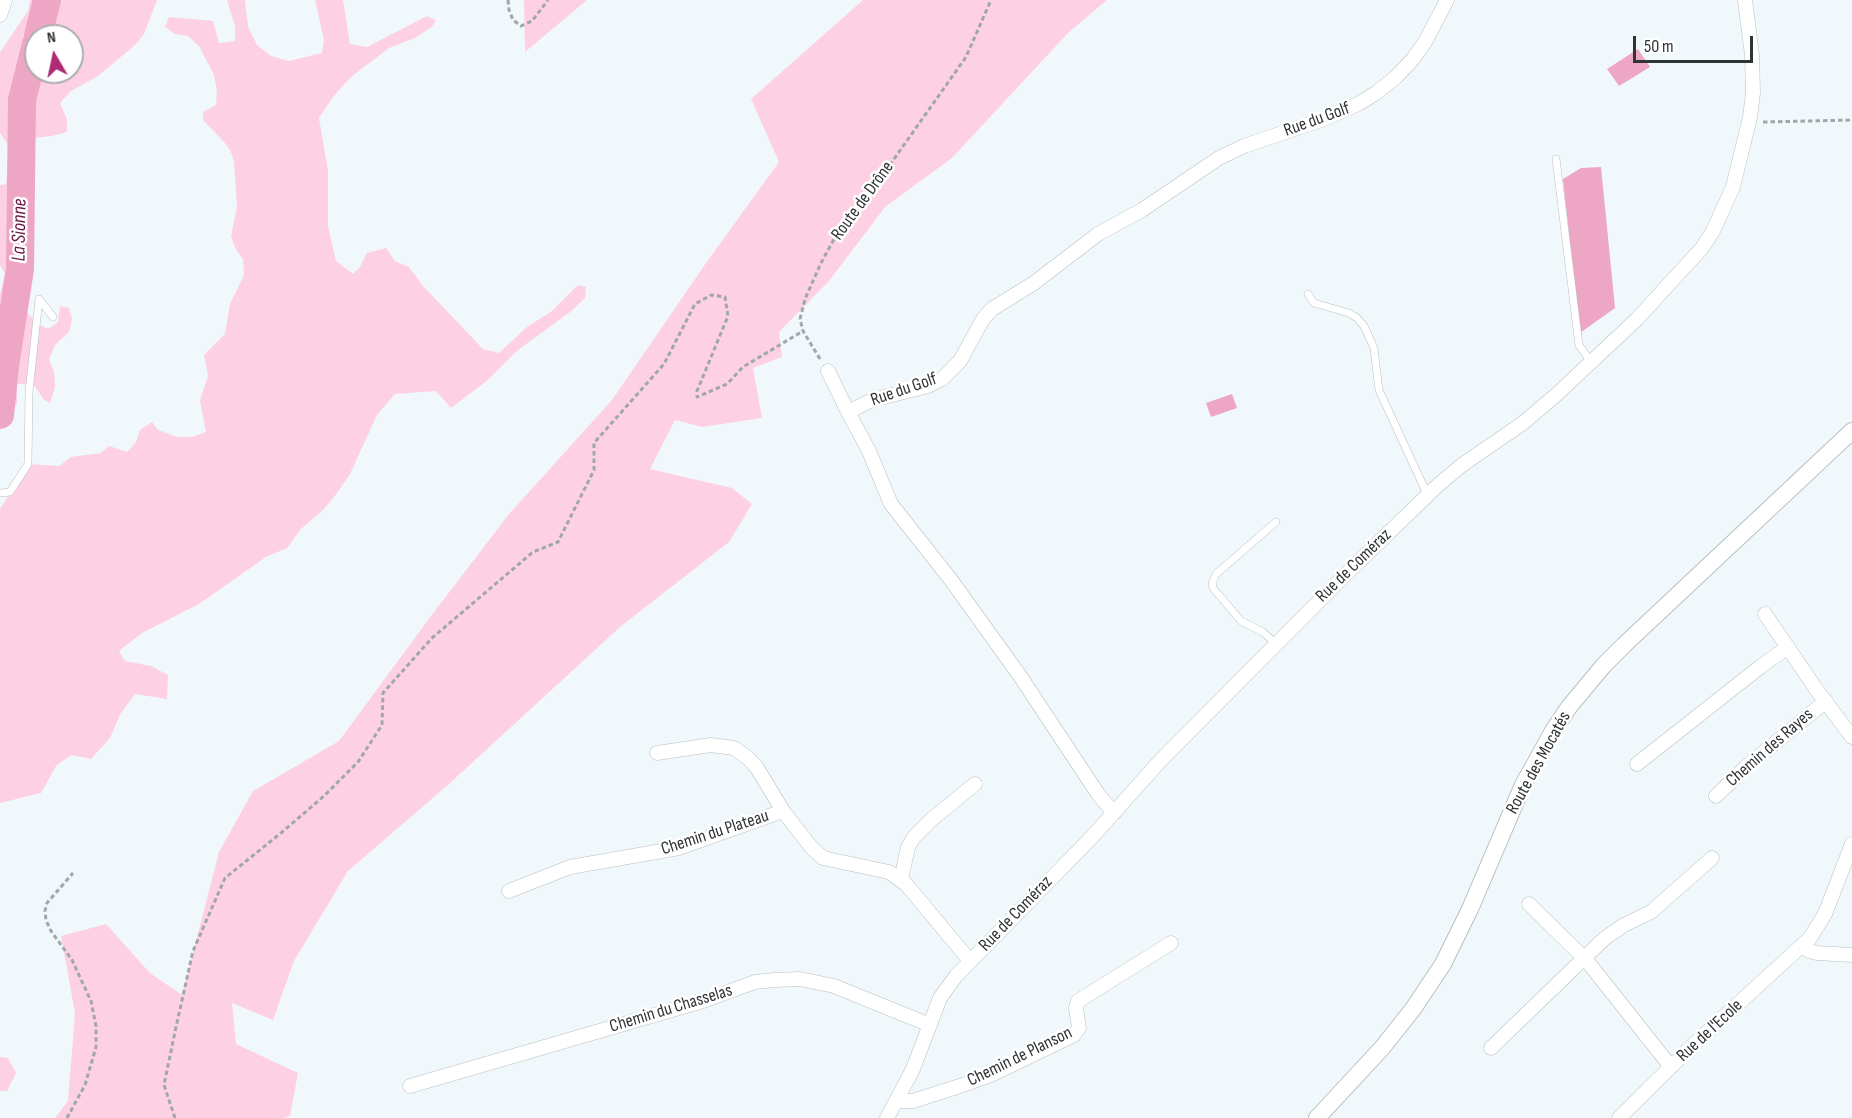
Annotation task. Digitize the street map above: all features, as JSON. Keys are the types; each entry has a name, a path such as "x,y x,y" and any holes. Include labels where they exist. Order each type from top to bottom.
{"street":[{"path":"0,15 5,0"},
{"name":"Rue du Golf","path":"1114,813 1098,794 951,580 891,504 869,451 848,412 872,400 928,386 942,379 960,361 983,319 992,309 1034,283 1098,234 1142,210 1219,158 1244,146 1324,119 1376,93 1413,59 1425,42 1447,0"},
{"name":"Rue de Coméraz","path":"887,1118 913,1070 944,990 970,961 1114,813 1160,760 1427,494 1462,465 1532,416 1637,320 1707,243 1733,187 1749,122 1753,93 1750,34 1745,0"},
{"path":"828,371 848,412"},
{"name":"Route des Mocatés","path":"1317,1118 1382,1048 1413,1009 1443,964 1470,909 1523,784 1553,731 1575,700 1624,645 1852,431"},
{"name":"Chemin des Rayes","path":"1766,614 1852,737"},
{"path":"1637,764 1788,647"},
{"name":"Chemin des Rayes","path":"1716,796 1746,767 1826,701"},
{"path":"657,753 711,745 734,748 748,758 756,768 783,811"},
{"path":"901,880 908,847 914,837 975,784"},
{"name":"Chemin du Plateau","path":"509,891 570,867 679,848 783,811 811,847 823,858 890,872 906,884 970,961"},
{"name":"Rue de l'Ecole","path":"1619,1118 1802,946 1822,920 1852,844"},
{"path":"1491,1048 1583,958 1613,932 1651,912 1712,858"},
{"path":"1529,904 1583,958 1671,1067"},
{"name":"Chemin de Planson","path":"897,1101 913,1101 963,1085 1074,1035 1079,1028 1076,1008 1078,1001 1171,943"},
{"path":"1802,946 1817,953 1852,956"},
{"name":"Chemin du Chasselas","path":"410,1086 703,1001 755,982 800,979 834,986 930,1025"}],"lane":[{"path":"1556,159 1578,345 1591,362"},
{"path":"1308,294 1314,303 1348,313 1365,326 1374,348 1379,390 1427,494"},
{"path":"0,493 10,492 28,464 29,393 39,299 53,317"},
{"path":"1275,643 1263,632 1241,621 1213,588 1212,583 1216,574 1276,522"}],"path":[{"path":"507,0 513,20 521,26 532,21 548,0"},
{"name":"Route de Drône","path":"803,331 801,319 805,299 821,262 839,230 882,176 966,57 991,0"},
{"path":"1749,122 1852,120"},
{"path":"175,1118 164,1085 176,1027 193,951 225,878 290,826 358,762 382,725 383,693 432,638 533,552 558,542 594,470 594,444 664,364 695,304 711,295 724,297 728,316 697,391 697,397 728,384 742,367 803,331 828,371"},
{"path":"67,1118 85,1085 96,1047 96,1026 91,1001 72,960 51,931 46,920 47,903 73,873"}],"shaded area":[{"path":"30,0 157,0 144,34 135,45 98,76 84,84 84,24 24,24 24,84 84,84 71,91 60,103 67,119 67,132 32,138 27,147 29,238 26,271 28,294 24,310 40,325 48,329 58,322 60,306 69,308 72,319 69,332 55,345 49,359 54,372 55,387 50,403 44,400 34,385 17,384 17,404 9,414 1,408 8,367 6,356 0,348 0,294 5,274 0,265 0,185 6,184 9,146 0,133 0,52 28,11"},
{"path":"227,0 245,0 248,27 257,45 271,56 289,61 322,53 324,40 315,0 343,0 350,44 367,47 427,16 436,20 432,27 415,38 389,48 351,77 333,97 319,118 328,171 328,226 336,261 353,274 360,267 367,253 386,248 395,261 409,267 424,287 483,349 499,353 527,327 552,311 578,285 586,287 585,298 570,312 518,350 488,380 451,408 436,391 395,394 377,415 350,474 337,493 323,510 301,529 287,548 266,557 199,604 142,633 119,651 125,661 151,666 168,675 167,699 135,694 121,713 110,738 91,759 71,755 56,766 41,793 0,803 0,509 28,464 59,466 71,457 101,453 109,446 127,452 136,442 140,430 152,422 158,430 177,437 192,437 206,432 200,401 208,376 204,355 225,334 230,304 244,275 243,259 235,248 231,236 237,207 234,161 224,142 203,120 203,112 216,105 217,92 214,75 199,46 188,36 175,34 165,27 169,17 213,21 219,43 235,41 235,26"},
{"path":"524,0 587,0 525,52"},
{"path":"863,0 1107,0 1069,32 952,158 885,207 829,281 779,332 782,357 753,368 762,418 702,427 675,420 650,469 732,488 752,504 729,542 620,627 449,784 348,871 294,961 273,1020 232,1003 236,1044 298,1073 290,1116 283,1118 55,1118 68,1101 75,1013 61,936 106,924 150,973 182,995 219,852 253,791 339,741 509,514 612,400 779,162 751,99"},
{"path":"1638,49 1650,67 1619,86 1607,69"},
{"path":"1601,167 1615,308 1580,333 1563,179 1581,168"},
{"path":"1232,394 1237,408 1211,417 1206,403"},
{"path":"0,1057 8,1058 16,1073 7,1091 0,1091"}],"waterway":[{"name":"La Sionne","path":"41,24 47,0"},
{"name":"La Sionne","path":"0,415 20,269 22,100 26,84"}]}
